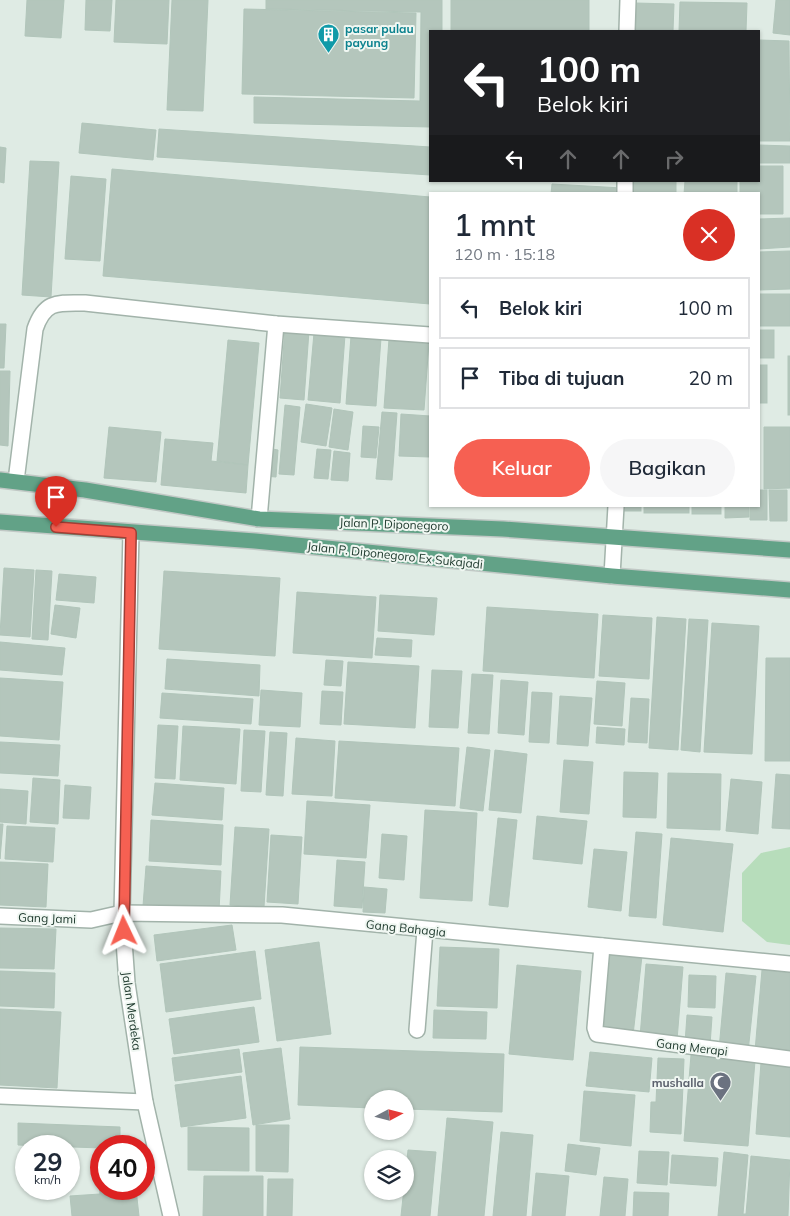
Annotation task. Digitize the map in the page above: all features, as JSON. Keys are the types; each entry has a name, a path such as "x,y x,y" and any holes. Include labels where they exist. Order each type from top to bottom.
{"main road":[{"name":"Jalan P. Diponegoro","path":"0,480 259,519 503,529 790,550"},
{"name":"Jalan P. Diponegoro Ex Sukajadi","path":"0,522 255,541 612,576 790,590"}],"street":[{"path":"627,30 628,0"},
{"path":"16,481 35,329 40,314 49,306 64,303 85,303 276,324 429,335"},
{"path":"259,519 276,324"},
{"path":"612,576 616,507"},
{"name":"Jalan Merdeka","path":"131,533 122,913 127,983 145,1102 170,1216"},
{"name":"Gang Jami","path":"0,916 92,920 122,913"},
{"name":"Gang Bahagia","path":"122,913 282,915 790,964"},
{"path":"417,1030 425,930"},
{"name":"Gang Merapi","path":"602,946 595,1033 790,1059"},
{"path":"0,1096 145,1102"}],"green space":[{"path":"790,847 790,945 767,942 742,921 742,873 761,853"}],"building":[{"path":"27,0 64,0 61,38 25,36"},
{"path":"86,0 112,0 110,31 85,30"},
{"path":"116,0 169,0 167,44 114,42"},
{"path":"172,0 208,0 203,111 167,110"},
{"path":"266,0 442,0 442,30 429,30 429,127 254,123 254,97 420,101 421,12 266,9"},
{"path":"451,0 589,0 589,30 451,30"},
{"path":"776,0 790,0 790,35 773,33"},
{"path":"680,2 747,3 746,30 679,30"},
{"path":"635,3 674,4 673,30 634,30"},
{"name":"pasar pulau payung","path":"244,9 416,13 414,98 242,94"},
{"path":"760,40 789,41 790,141 760,141"},
{"path":"82,123 156,130 153,160 79,153"},
{"path":"159,129 429,147 429,175 157,157"},
{"path":"760,145 790,146 790,163 760,163"},
{"path":"0,147 6,148 4,183 0,182"},
{"path":"30,161 59,162 51,297 22,295"},
{"path":"760,166 783,166 783,214 760,214 760,192 740,192 740,182 760,182"},
{"path":"112,169 429,197 429,304 103,276"},
{"path":"71,176 106,179 100,261 65,259"},
{"path":"633,182 676,182 676,192 633,192"},
{"path":"685,182 737,182 737,192 684,192"},
{"path":"552,184 622,188 622,192 551,192"},
{"path":"790,218 790,247 760,249 760,219"},
{"path":"790,251 790,289 760,290 760,252"},
{"path":"760,294 790,294 790,326 760,326"},
{"path":"0,324 6,324 4,368 0,368"},
{"path":"285,328 309,331 304,400 280,398"},
{"path":"760,330 774,330 774,358 760,358"},
{"path":"314,333 345,335 340,403 308,400"},
{"path":"351,336 381,338 376,406 346,404"},
{"path":"389,339 429,342 424,410 384,408"},
{"path":"228,340 259,343 248,465 217,461"},
{"path":"788,356 790,356 790,415 788,415"},
{"path":"760,365 767,365 767,403 760,403"},
{"path":"0,371 10,371 8,446 0,445"},
{"path":"306,404 332,408 326,446 301,442"},
{"path":"285,405 300,407 294,475 279,474"},
{"path":"334,409 353,412 348,450 329,447"},
{"path":"382,412 397,413 392,480 376,479"},
{"path":"401,414 429,416 429,457 399,456"},
{"path":"363,426 379,427 376,458 361,457"},
{"path":"109,427 161,432 156,482 104,478"},
{"path":"764,427 790,427 790,488 764,489"},
{"path":"165,439 213,443 211,461 248,465 246,493 161,485"},
{"path":"267,448 278,450 276,477 264,476"},
{"path":"317,449 331,450 328,479 314,478"},
{"path":"334,451 350,453 348,481 331,480"},
{"path":"760,490 767,490 767,520 750,520 750,507 760,507"},
{"path":"769,490 787,490 787,521 770,521"},
{"path":"624,507 641,507 641,511 624,511"},
{"path":"644,507 689,507 689,513 644,513"},
{"path":"692,507 721,507 721,514 692,514"},
{"path":"725,507 749,507 749,517 725,518"},
{"path":"4,568 34,570 30,637 0,635"},
{"path":"36,570 52,571 48,640 32,639"},
{"path":"164,571 280,578 275,656 159,649"},
{"path":"59,574 96,577 94,603 56,600"},
{"path":"297,592 376,597 372,658 293,653"},
{"path":"380,595 437,598 434,635 378,631"},
{"path":"55,605 80,608 76,638 51,634"},
{"path":"487,607 598,614 594,678 483,671"},
{"path":"603,615 652,618 649,679 599,676"},
{"path":"657,617 686,619 678,750 649,748"},
{"path":"689,619 708,620 700,752 681,750"},
{"path":"712,623 759,626 752,754 704,752"},
{"path":"377,638 412,640 411,657 375,655"},
{"path":"0,642 65,648 62,675 0,670"},
{"path":"766,658 790,658 790,761 765,761"},
{"path":"167,659 260,665 259,696 165,689"},
{"path":"326,660 343,661 341,686 324,685"},
{"path":"348,662 419,666 415,728 344,724"},
{"path":"432,670 462,671 458,728 429,727"},
{"path":"472,674 493,675 489,734 468,733"},
{"path":"0,678 63,682 59,740 0,736"},
{"path":"501,680 528,682 524,735 498,733"},
{"path":"597,681 625,683 622,726 594,724"},
{"path":"261,690 302,693 300,727 259,725"},
{"path":"322,691 343,692 341,725 320,724"},
{"path":"532,692 552,693 549,743 529,742"},
{"path":"162,693 253,699 251,724 160,718"},
{"path":"560,696 592,698 588,746 557,744"},
{"path":"631,698 649,699 647,743 628,742"},
{"path":"158,725 178,726 175,779 155,778"},
{"path":"183,726 240,729 236,784 180,780"},
{"path":"597,727 625,729 624,745 596,743"},
{"path":"244,730 265,731 261,792 241,791"},
{"path":"270,732 287,733 283,796 266,795"},
{"path":"296,738 335,741 332,796 292,794"},
{"path":"339,741 459,748 455,806 335,798"},
{"path":"0,742 60,745 58,776 0,773"},
{"path":"467,747 490,750 483,811 460,808"},
{"path":"495,750 527,754 521,813 489,810"},
{"path":"564,760 593,762 589,814 560,812"},
{"path":"624,772 658,773 656,818 623,817"},
{"path":"668,773 721,774 720,830 667,828"},
{"path":"776,774 790,775 790,829 772,828"},
{"path":"33,778 60,780 58,824 30,822"},
{"path":"731,779 762,782 758,834 726,831"},
{"path":"155,783 224,788 222,820 152,815"},
{"path":"65,785 91,787 89,819 63,818"},
{"path":"0,789 28,791 26,824 0,822"},
{"path":"307,801 370,805 366,858 304,854"},
{"path":"425,810 477,813 472,901 420,898"},
{"path":"537,816 587,821 582,864 533,859"},
{"path":"498,818 517,820 508,907 489,905"},
{"path":"151,820 223,825 221,865 149,861"},
{"path":"0,824 3,824 0,859"},
{"path":"7,826 55,828 53,862 5,859"},
{"path":"235,827 269,829 264,907 230,905"},
{"path":"636,832 662,834 656,918 629,916"},
{"path":"382,834 407,836 404,880 379,878"},
{"path":"271,835 302,837 298,904 267,902"},
{"path":"671,838 733,844 723,932 663,925"},
{"path":"594,849 627,852 621,911 588,907"},
{"path":"337,860 365,862 362,908 334,906"},
{"path":"0,862 48,864 46,907 0,905"},
{"path":"146,866 221,871 219,911 143,906"},
{"path":"364,887 387,889 385,913 363,912"},
{"path":"232,925 236,950 157,961 154,935"},
{"path":"0,928 56,929 54,969 0,968"},
{"path":"319,942 331,1034 277,1041 265,950"},
{"path":"440,947 499,949 497,1008 437,1006"},
{"path":"255,951 261,999 166,1012 160,964"},
{"path":"610,953 642,956 633,1035 601,1032"},
{"path":"646,964 683,967 677,1040 640,1037"},
{"path":"517,965 581,971 573,1060 509,1054"},
{"path":"762,970 790,973 790,1054 755,1051"},
{"path":"0,971 55,973 54,1008 0,1006"},
{"path":"726,973 756,976 748,1052 719,1049"},
{"path":"689,975 716,976 715,1008 688,1007"},
{"path":"254,1007 259,1042 174,1054 169,1019"},
{"path":"0,1009 61,1012 57,1088 0,1085"},
{"path":"434,1010 487,1012 486,1039 433,1038"},
{"path":"687,1015 712,1017 710,1045 685,1043"},
{"path":"300,1047 504,1054 502,1112 414,1109 414,1090 364,1090 364,1108 298,1105"},
{"path":"281,1048 290,1119 253,1125 243,1053"},
{"path":"239,1049 242,1072 175,1081 172,1058"},
{"path":"590,1052 652,1058 649,1092 586,1086"},
{"name":"mushalla","path":"691,1055 755,1061 748,1146 684,1141"},
{"path":"658,1058 684,1059 681,1134 650,1132 651,1102 656,1102"},
{"path":"761,1062 790,1064 790,1137 756,1134"},
{"path":"241,1076 246,1118 181,1127 175,1085"},
{"path":"584,1091 635,1095 631,1146 580,1141"},
{"path":"447,1118 493,1122 484,1216 438,1216"},
{"path":"18,1123 120,1127 120,1135 90,1135 90,1148 80,1147 80,1135 18,1135"},
{"path":"256,1125 289,1125 288,1172 256,1171"},
{"path":"188,1127 249,1128 249,1171 188,1170"},
{"path":"501,1132 533,1135 526,1216 493,1216"},
{"path":"568,1144 600,1148 596,1175 565,1171"},
{"path":"414,1150 436,1152 430,1216 401,1216 403,1200 414,1200"},
{"path":"639,1151 669,1152 667,1185 637,1183"},
{"path":"724,1152 748,1155 743,1214 746,1214 751,1156 790,1160 788,1216 718,1216"},
{"path":"672,1155 718,1158 716,1186 670,1183"},
{"path":"536,1173 569,1176 565,1216 532,1216"},
{"path":"204,1176 263,1176 263,1216 203,1216"},
{"path":"604,1177 628,1179 625,1216 600,1216"},
{"path":"268,1179 293,1179 292,1216 267,1216"},
{"path":"634,1192 669,1193 668,1216 633,1216"},
{"path":"80,1195 90,1195 90,1200 137,1200 139,1216 72,1216 70,1200 80,1200"}],"place":[{"name":"pasar pulau payung","path":"329,54"},
{"name":"mushalla","path":"720,1101"}],"route":[{"path":"56,527 131,533 122,913 124,931"}]}
